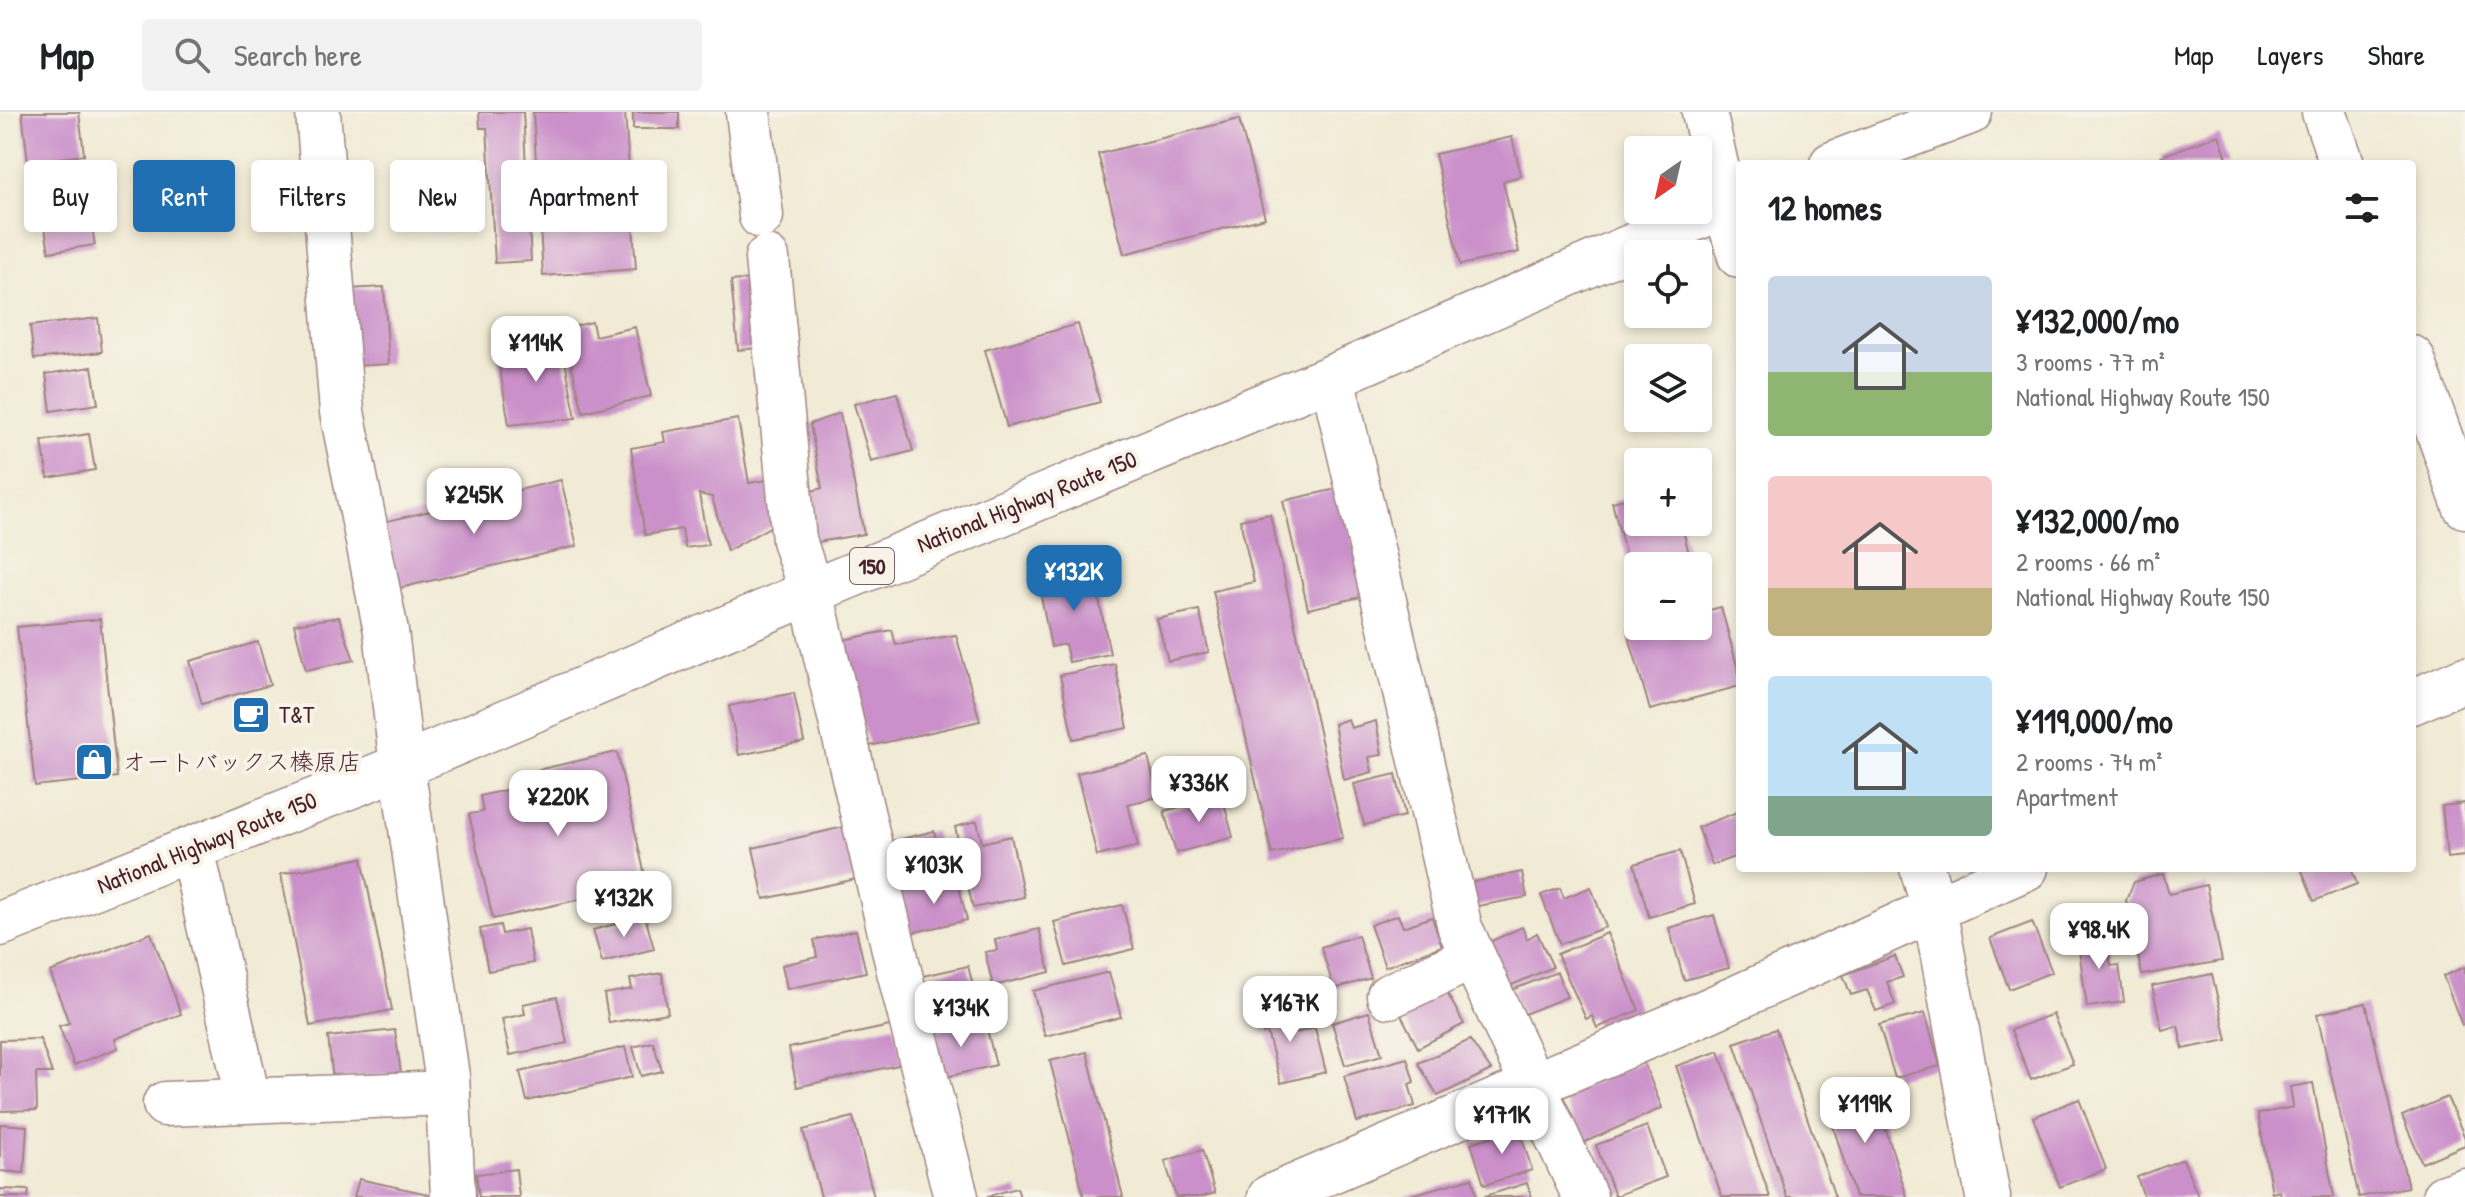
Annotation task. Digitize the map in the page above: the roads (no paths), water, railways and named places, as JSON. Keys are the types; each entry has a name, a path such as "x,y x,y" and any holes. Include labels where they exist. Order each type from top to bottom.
{"main road":[{"path":"318,112 342,412 386,631 448,1093 453,1197"},
{"path":"748,112 761,216"},
{"path":"1704,112 1732,202 1736,229"},
{"path":"1843,160 1970,112"},
{"path":"2324,112 2341,160"},
{"name":"National Highway Route 150","path":"0,924 402,766 811,592 1332,377 1732,202"},
{"path":"767,258 794,540 811,592 900,975 956,1197"},
{"path":"2416,369 2465,506"},
{"path":"1332,377 1460,928 1585,1197"},
{"path":"2416,700 2465,679"},
{"path":"192,849 248,1099"},
{"path":"1270,1197 1696,1016 1928,888 2006,872"},
{"path":"1928,888 1988,1197"},
{"path":"1389,996 1473,957"},
{"path":"165,1104 448,1093"},
{"path":"2444,1197 2465,1190"}],"place":[{"name":"T&T","path":"251,715"},
{"name":"オートバックス榛原店","path":"94,762"}]}
